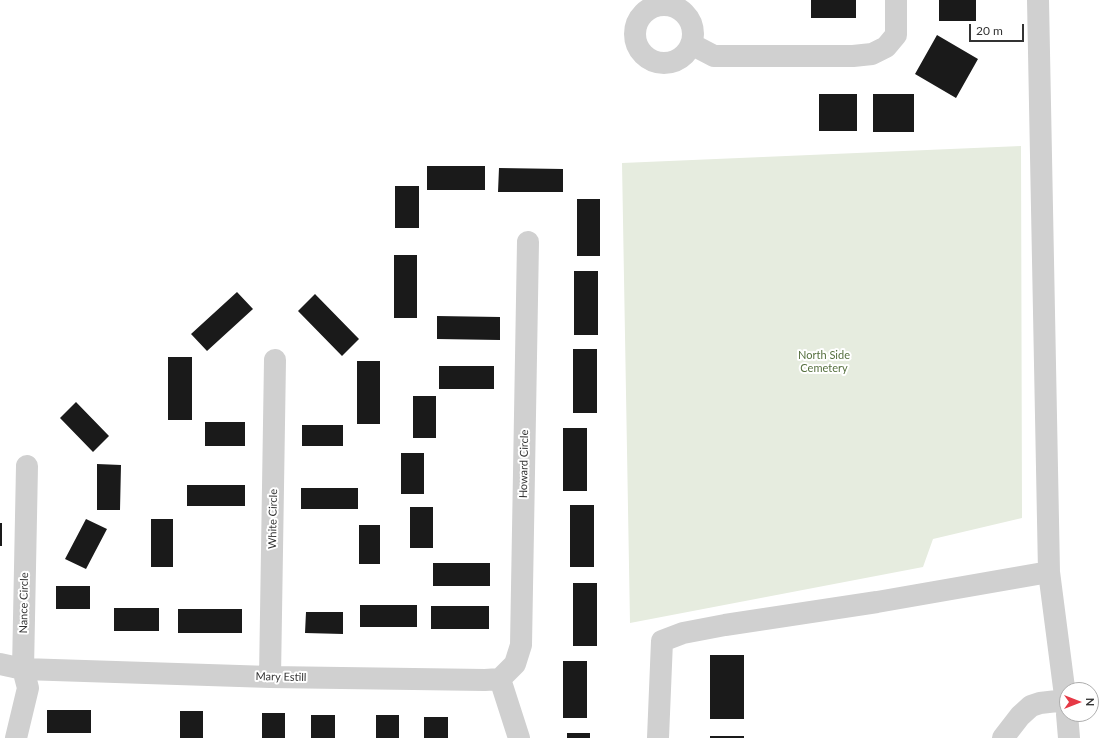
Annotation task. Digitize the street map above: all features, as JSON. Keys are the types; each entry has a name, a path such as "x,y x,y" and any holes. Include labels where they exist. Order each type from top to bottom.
{"street":[{"path":"691,44 714,56 853,56 872,54 886,47 896,35 896,0"},
{"path":"1038,0 1049,572 1064,682"},
{"name":"Howard Circle","path":"500,679 515,664 521,645 528,242"},
{"name":"White Circle","path":"270,677 275,360"},
{"name":"Nance Circle","path":"16,738 28,688 23,669 26,466"},
{"path":"658,738 662,641 683,633 725,625 877,602 1049,572"},
{"name":"Mary Estill","path":"0,664 23,669 270,677 500,679"},
{"path":"500,679 519,738"},
{"path":"1003,738 1020,716 1031,706 1040,703 1059,707"},
{"path":"1068,722 1069,738"}],"green space":[{"name":"North Side Cemetery","path":"1021,146 1022,518 933,539 923,567 630,623 622,163"}],"building":[{"path":"811,0 856,0 856,18 811,18"},
{"path":"939,0 976,0 976,21 939,21"},
{"path":"937,35 978,59 956,98 915,74"},
{"path":"819,94 857,94 857,131 819,131"},
{"path":"873,94 914,94 914,132 873,132"},
{"path":"427,166 485,166 485,190 427,190"},
{"path":"499,168 563,169 563,192 498,192"},
{"path":"395,186 419,186 419,228 395,228"},
{"path":"577,199 600,199 600,256 577,256"},
{"path":"394,255 417,255 417,318 394,318"},
{"path":"574,271 598,271 598,335 574,335"},
{"path":"237,292 253,309 207,351 191,334"},
{"path":"315,294 359,339 342,356 298,311"},
{"path":"437,316 500,317 500,340 437,339"},
{"path":"573,349 597,349 597,413 573,413"},
{"path":"168,357 192,357 192,420 168,420"},
{"path":"357,361 380,361 380,424 357,424"},
{"path":"439,366 494,366 494,389 439,389"},
{"path":"413,396 436,396 436,438 413,438"},
{"path":"76,402 109,436 93,452 60,418"},
{"path":"205,422 245,422 245,446 205,446"},
{"path":"302,425 343,425 343,446 302,446"},
{"path":"563,428 587,428 587,491 563,491"},
{"path":"401,453 424,453 424,494 401,494"},
{"path":"97,464 121,465 120,510 97,510"},
{"path":"187,485 245,485 245,506 187,506"},
{"path":"301,488 358,488 358,509 301,509"},
{"path":"570,505 594,505 594,567 570,567"},
{"path":"410,507 433,507 433,548 410,548"},
{"path":"86,519 107,529 86,569 65,559"},
{"path":"151,519 173,519 173,567 151,567"},
{"path":"0,523 2,523 2,546 0,546"},
{"path":"359,525 380,525 380,564 359,564"},
{"path":"433,563 490,563 490,586 433,586"},
{"path":"573,583 597,583 597,646 573,646"},
{"path":"56,586 90,586 90,609 56,609"},
{"path":"360,605 417,605 417,627 360,627"},
{"path":"431,606 489,606 489,629 431,629"},
{"path":"114,608 159,608 159,631 114,631"},
{"path":"178,609 242,609 242,633 178,633"},
{"path":"306,612 343,612 343,634 305,633"},
{"path":"710,655 744,655 744,719 710,719"},
{"path":"563,661 587,661 587,718 563,718"},
{"path":"47,710 91,710 91,733 47,733"},
{"path":"180,711 203,711 203,738 180,738"},
{"path":"262,713 285,713 285,738 262,738"},
{"path":"311,715 335,715 335,738 311,738"},
{"path":"376,715 399,715 399,738 376,738"},
{"path":"424,717 448,717 448,738 424,738"},
{"path":"567,733 590,733 590,738 567,738"},
{"path":"710,736 744,736 744,738 710,738"}]}
